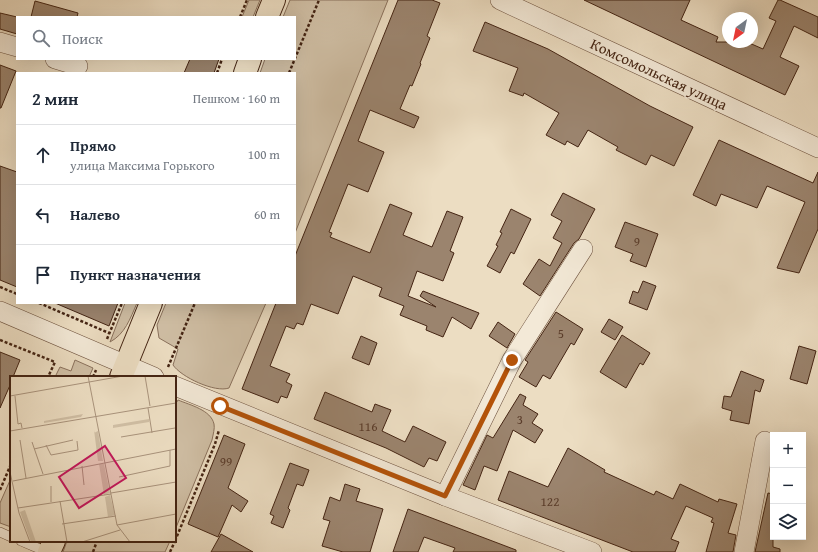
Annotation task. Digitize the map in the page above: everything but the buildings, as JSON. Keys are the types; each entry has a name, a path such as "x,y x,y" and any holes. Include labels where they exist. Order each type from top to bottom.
{"main road":[{"path":"268,16 274,0"},
{"path":"245,72 250,60"},
{"path":"124,371 151,304"},
{"path":"48,552 53,542"}],"street":[{"name":"Комсомольская улица","path":"500,0 818,148"},
{"path":"0,42 16,47"},
{"path":"58,60 78,66"},
{"path":"445,496 512,360 583,249"},
{"path":"0,311 124,371 153,376"},
{"path":"176,383 445,496 592,552"},
{"path":"744,552 766,441"}],"lane":[{"path":"0,532 10,537"},
{"path":"23,542 48,552"}],"path":[{"path":"240,16 247,0"},
{"path":"296,56 319,0"},
{"path":"217,72 222,60"},
{"path":"289,72 294,60"},
{"path":"0,286 16,294"},
{"path":"41,304 109,333"},
{"path":"166,376 195,304"},
{"path":"0,340 55,362 48,376"},
{"path":"176,539 216,444 219,430"},
{"path":"0,490 10,466"},
{"path":"93,552 97,542"},
{"path":"170,552 175,542"}],"shaded area":[{"path":"249,0 260,0 253,16 242,16"},
{"path":"290,0 388,0 296,230 296,72 260,72 265,60 296,60 296,16 283,16"},
{"path":"125,304 137,304 120,335 110,342"},
{"path":"166,304 266,304 229,388 223,389 207,386 191,379 177,370 173,365 178,349 159,338 157,325"},
{"path":"75,360 93,368 89,376 56,376 60,367 71,371"},
{"path":"178,400 194,406 209,415 212,419 214,427 212,440 176,528 176,403"},
{"path":"10,480 10,527 0,523 0,503"},
{"path":"67,542 170,542 165,552 63,552"}],"route":[{"path":"220,406 445,496 512,360"}]}
